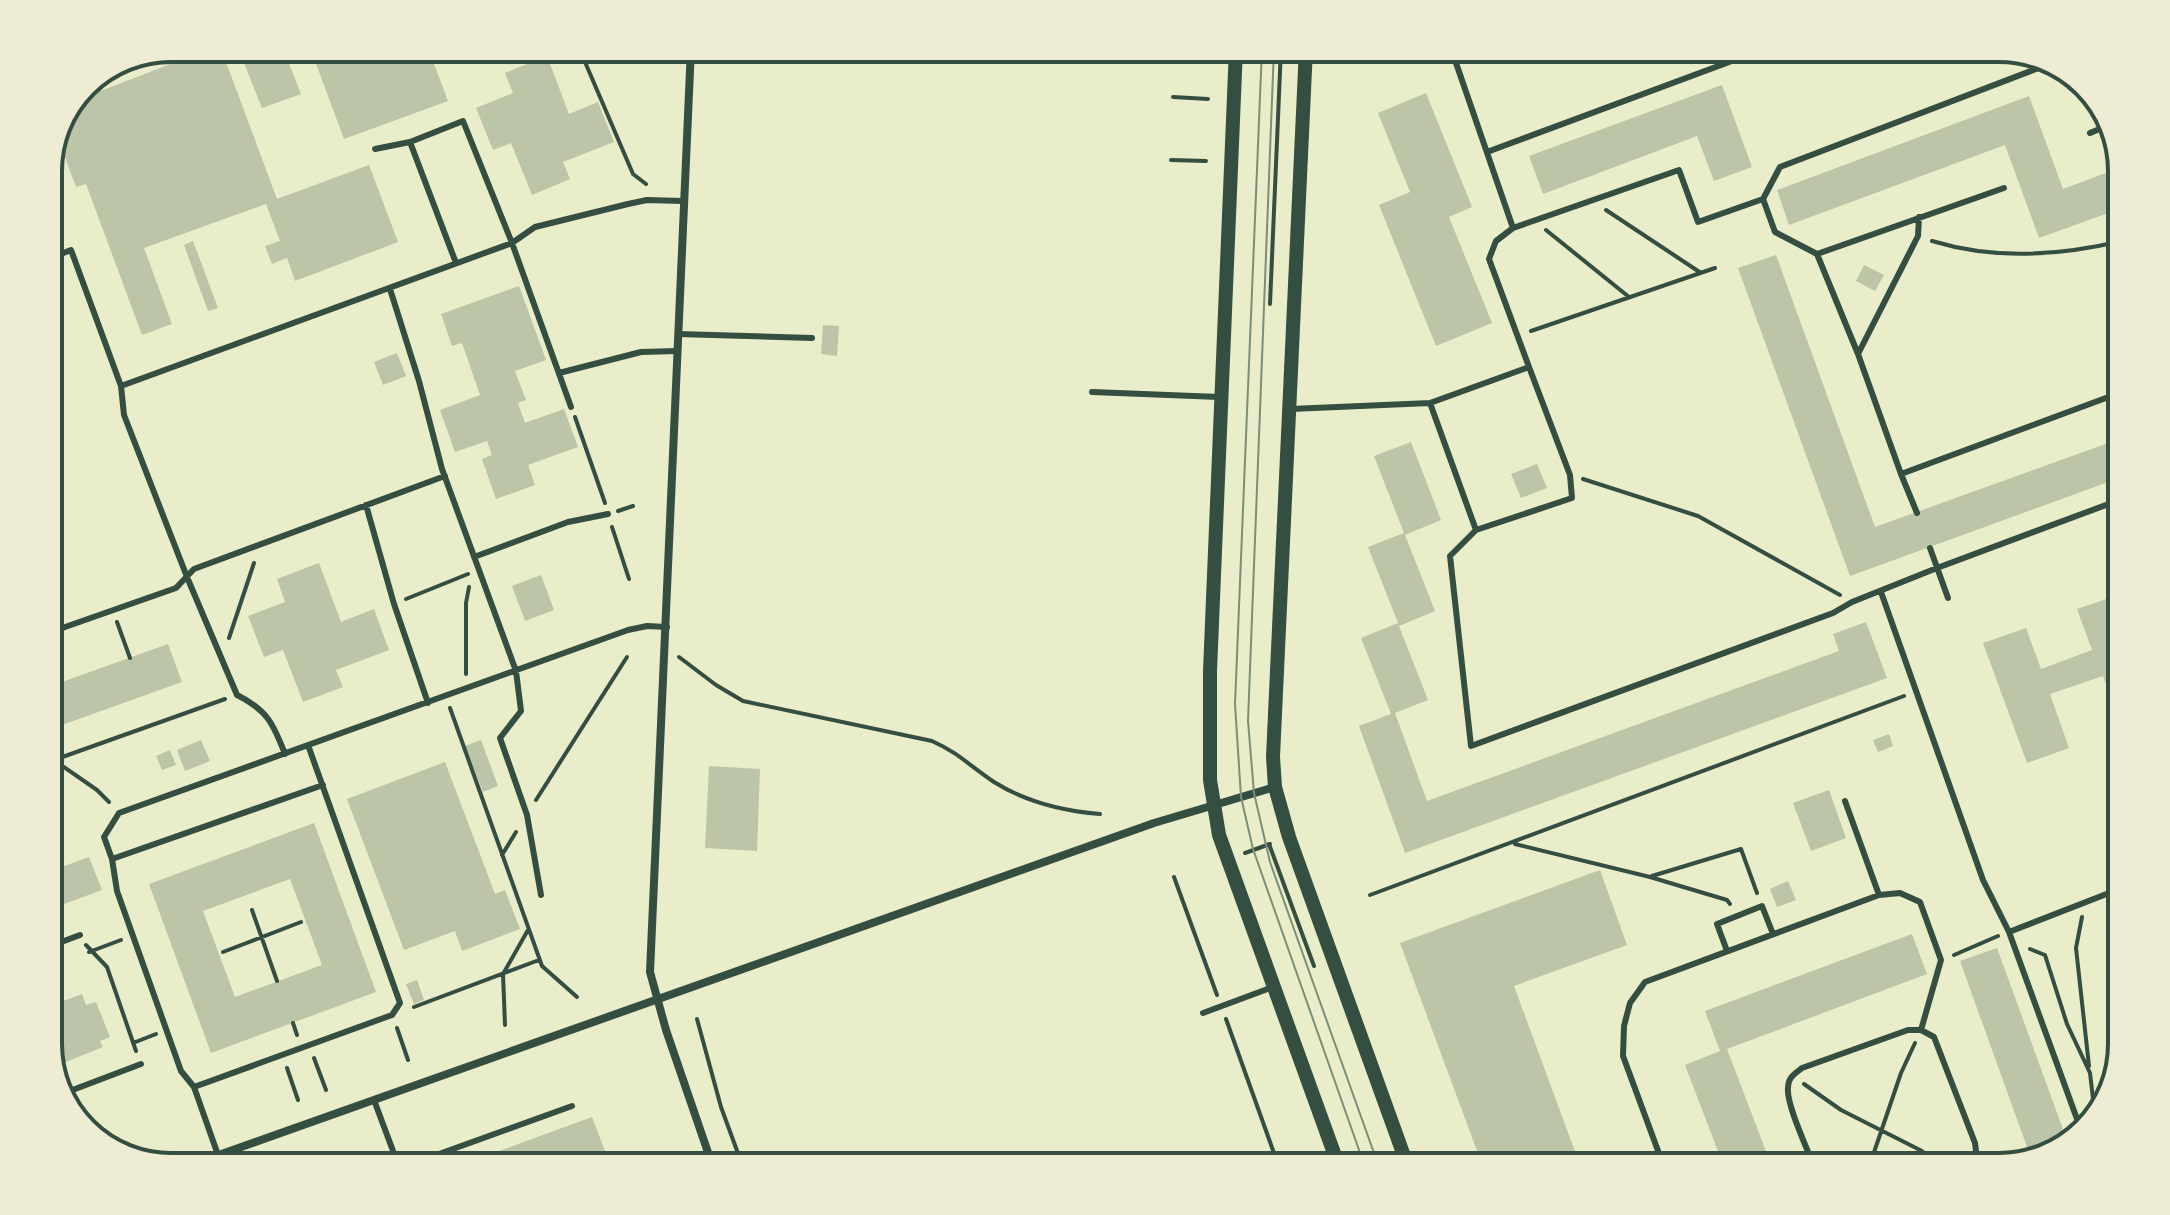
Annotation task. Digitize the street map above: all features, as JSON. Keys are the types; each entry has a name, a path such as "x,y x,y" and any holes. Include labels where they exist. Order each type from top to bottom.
{"street":[{"path":"690,62 650,972 708,1153"},
{"path":"1235,62 1210,671 1212,806 1226,859 1334,1153"},
{"path":"1305,62 1273,757 1275,787 1289,837 1403,1153"},
{"path":"224,1153 1154,823 1275,787"}],"lane":[{"path":"1456,62 1513,228"},
{"path":"1487,152 1729,62"},
{"path":"2037,69 1780,167 1763,199 1698,222 1679,170 1513,228 1496,241 1489,259 1570,475 1572,498 1476,530 1450,556 1471,746 1833,613 1852,602 1937,568 2108,504"},
{"path":"375,149 410,142 463,121 512,243 571,407"},
{"path":"2090,133 2099,129"},
{"path":"410,142 456,263"},
{"path":"1817,254 2004,188"},
{"path":"1763,199 1775,232 1817,254 1917,513"},
{"path":"121,386 512,243 535,227 647,200 683,201"},
{"path":"1858,354 1918,236 1919,217"},
{"path":"62,254 71,250 121,386 124,415 237,695 257,705 274,723 285,754"},
{"path":"390,289 445,476 516,671 521,711 500,738 527,815 541,895"},
{"path":"678,334 812,338"},
{"path":"559,373 641,352 677,351"},
{"path":"1291,409 1430,403 1529,367"},
{"path":"1092,392 1223,397"},
{"path":"1901,474 2108,397"},
{"path":"1430,403 1476,530"},
{"path":"62,628 176,588 194,569 445,476"},
{"path":"366,505 394,604 428,703"},
{"path":"474,557 568,522 608,514"},
{"path":"1930,548 1948,598"},
{"path":"1881,592 1983,880 2009,932 2077,1120"},
{"path":"217,1153 194,1087 181,1071 117,891 112,859 104,837 119,813 628,630 647,626 667,627"},
{"path":"194,1087 392,1015 400,1003 308,745"},
{"path":"112,859 323,785"},
{"path":"1845,801 1879,895"},
{"path":"1659,1153 1623,1056 1624,1026 1630,1003 1645,982 1879,895 1900,893 1920,902 1941,960 1921,1030"},
{"path":"2009,932 2108,893"},
{"path":"1727,951 1717,924 1762,906 1773,934"},
{"path":"62,942 80,935"},
{"path":"1203,1013 1273,987"},
{"path":"1809,1153 1787,1089 1792,1076 1802,1068 1908,1030 1921,1030 1934,1037 1976,1153"},
{"path":"73,1090 141,1064"},
{"path":"374,1100 395,1153"},
{"path":"440,1153 572,1106"}],"path":[{"path":"585,62 633,174 646,184"},
{"path":"1270,304 1280,62"},
{"path":"1173,97 1208,99"},
{"path":"1171,160 1206,161"},
{"path":"1595,203 1701,273"},
{"path":"1539,223 1629,297"},
{"path":"1918,236 1963,250 2038,255 2108,244"},
{"path":"1517,336 1715,268"},
{"path":"571,407 629,579"},
{"path":"1570,475 1698,516 1852,602"},
{"path":"228,639 254,563"},
{"path":"394,604 478,570"},
{"path":"466,679 468,574"},
{"path":"113,611 130,658"},
{"path":"560,762 627,657"},
{"path":"687,662 743,701 932,741 957,752 992,781 1033,802 1100,814"},
{"path":"1370,895 1915,692"},
{"path":"62,757 237,695"},
{"path":"446,697 539,960 577,997"},
{"path":"62,766 97,790 119,813"},
{"path":"1242,853 1279,841"},
{"path":"1269,844 1318,977"},
{"path":"1513,844 1650,877 1727,900 1739,915"},
{"path":"1650,877 1741,849 1761,902"},
{"path":"1174,877 1218,999"},
{"path":"2085,902 2076,948 2093,1098"},
{"path":"252,910 277,981"},
{"path":"223,952 301,922"},
{"path":"505,1025 503,974 528,930"},
{"path":"1941,960 2009,932"},
{"path":"80,935 89,952 107,967 141,1064"},
{"path":"89,952 132,936"},
{"path":"2013,943 2045,955 2067,1024 2090,1073"},
{"path":"400,1003 414,1007 539,960"},
{"path":"1224,1013 1274,1153"},
{"path":"393,1019 408,1060"},
{"path":"697,1019 721,1107 738,1153"},
{"path":"133,1043 166,1030"},
{"path":"1874,1153 1901,1073 1921,1030"},
{"path":"311,1048 326,1090"},
{"path":"283,1059 298,1100"},
{"path":"1792,1076 1841,1110 1924,1153"}],"building":[{"path":"176,62 226,62 277,199 369,165 398,242 295,281 287,258 272,264 265,246 280,241 266,204 144,248 172,324 142,335 86,184 76,187 64,153 70,129 80,110 98,92"},
{"path":"244,62 288,62 301,94 262,108"},
{"path":"315,62 433,62 448,101 344,139"},
{"path":"532,62 549,62 569,114 598,102 614,142 563,162 570,179 532,195 511,143 493,150 476,108 513,93 505,73"},
{"path":"1722,85 1752,167 1714,181 1697,136 1543,194 1529,156"},
{"path":"1426,93 1472,207 1449,217 1492,323 1436,346 1379,205 1410,192 1378,113"},
{"path":"2029,96 2063,189 2108,172 2108,213 2039,238 2005,145 1789,225 1777,190"},
{"path":"193,241 218,308 208,311 184,245"},
{"path":"1776,255 1875,527 2108,443 2108,482 1850,576 1738,268"},
{"path":"1864,265 1884,275 1875,291 1856,281"},
{"path":"519,286 546,360 515,371 526,400 518,403 525,423 564,409 578,447 528,465 535,485 496,499 482,459 492,455 487,441 455,452 440,410 480,395 462,343 452,346 441,314"},
{"path":"823,325 839,326 837,356 821,354"},
{"path":"397,353 406,376 383,385 374,362"},
{"path":"1411,442 1441,520 1405,535 1435,611 1399,626 1428,700 1395,713 1427,801 1839,651 1833,634 1866,622 1887,678 1405,853 1359,726 1391,714 1361,638 1398,623 1368,547 1404,533 1374,456"},
{"path":"1537,464 1547,488 1521,498 1511,474"},
{"path":"319,563 341,622 374,609 389,650 336,670 343,687 303,702 283,650 264,657 248,616 285,602 277,579"},
{"path":"541,575 554,610 525,621 512,586"},
{"path":"2108,598 2108,689 2103,676 2050,694 2069,748 2027,763 1983,643 2026,628 2041,669 2092,650 2077,609"},
{"path":"168,644 182,682 62,725 62,682"},
{"path":"1889,734 1893,746 1878,752 1873,740"},
{"path":"201,740 210,761 185,771 177,750"},
{"path":"481,740 498,786 483,792 465,746"},
{"path":"170,750 176,765 162,770 156,756"},
{"path":"445,762 495,894 505,890 520,929 462,951 455,931 404,950 347,799"},
{"path":"709,766 760,769 757,851 705,848"},
{"path":"1829,790 1846,838 1811,851 1793,803"},
{"path":"314,823 376,992 211,1053 149,884","holes":["290,879 322,965 235,997 203,911"]},
{"path":"89,857 102,890 62,905 62,867"},
{"path":"1600,870 1627,945 1514,986 1576,1153 1478,1153 1400,943"},
{"path":"1788,881 1796,900 1777,907 1770,889"},
{"path":"1912,934 1927,974 1727,1049 1767,1153 1719,1153 1685,1065 1720,1051 1705,1011"},
{"path":"1997,948 2064,1131 2041,1145 2028,1149 1960,961"},
{"path":"417,980 424,1000 414,1004 406,984"},
{"path":"82,994 86,1005 96,1002 110,1037 100,1041 103,1047 64,1063 62,1051 62,1002"},
{"path":"592,1117 606,1153 493,1153"}],"tram line":[{"path":"1261,62 1235,704 1241,797 1253,849 1360,1153"},
{"path":"1273,62 1248,721 1254,793 1270,862 1374,1153"}]}
